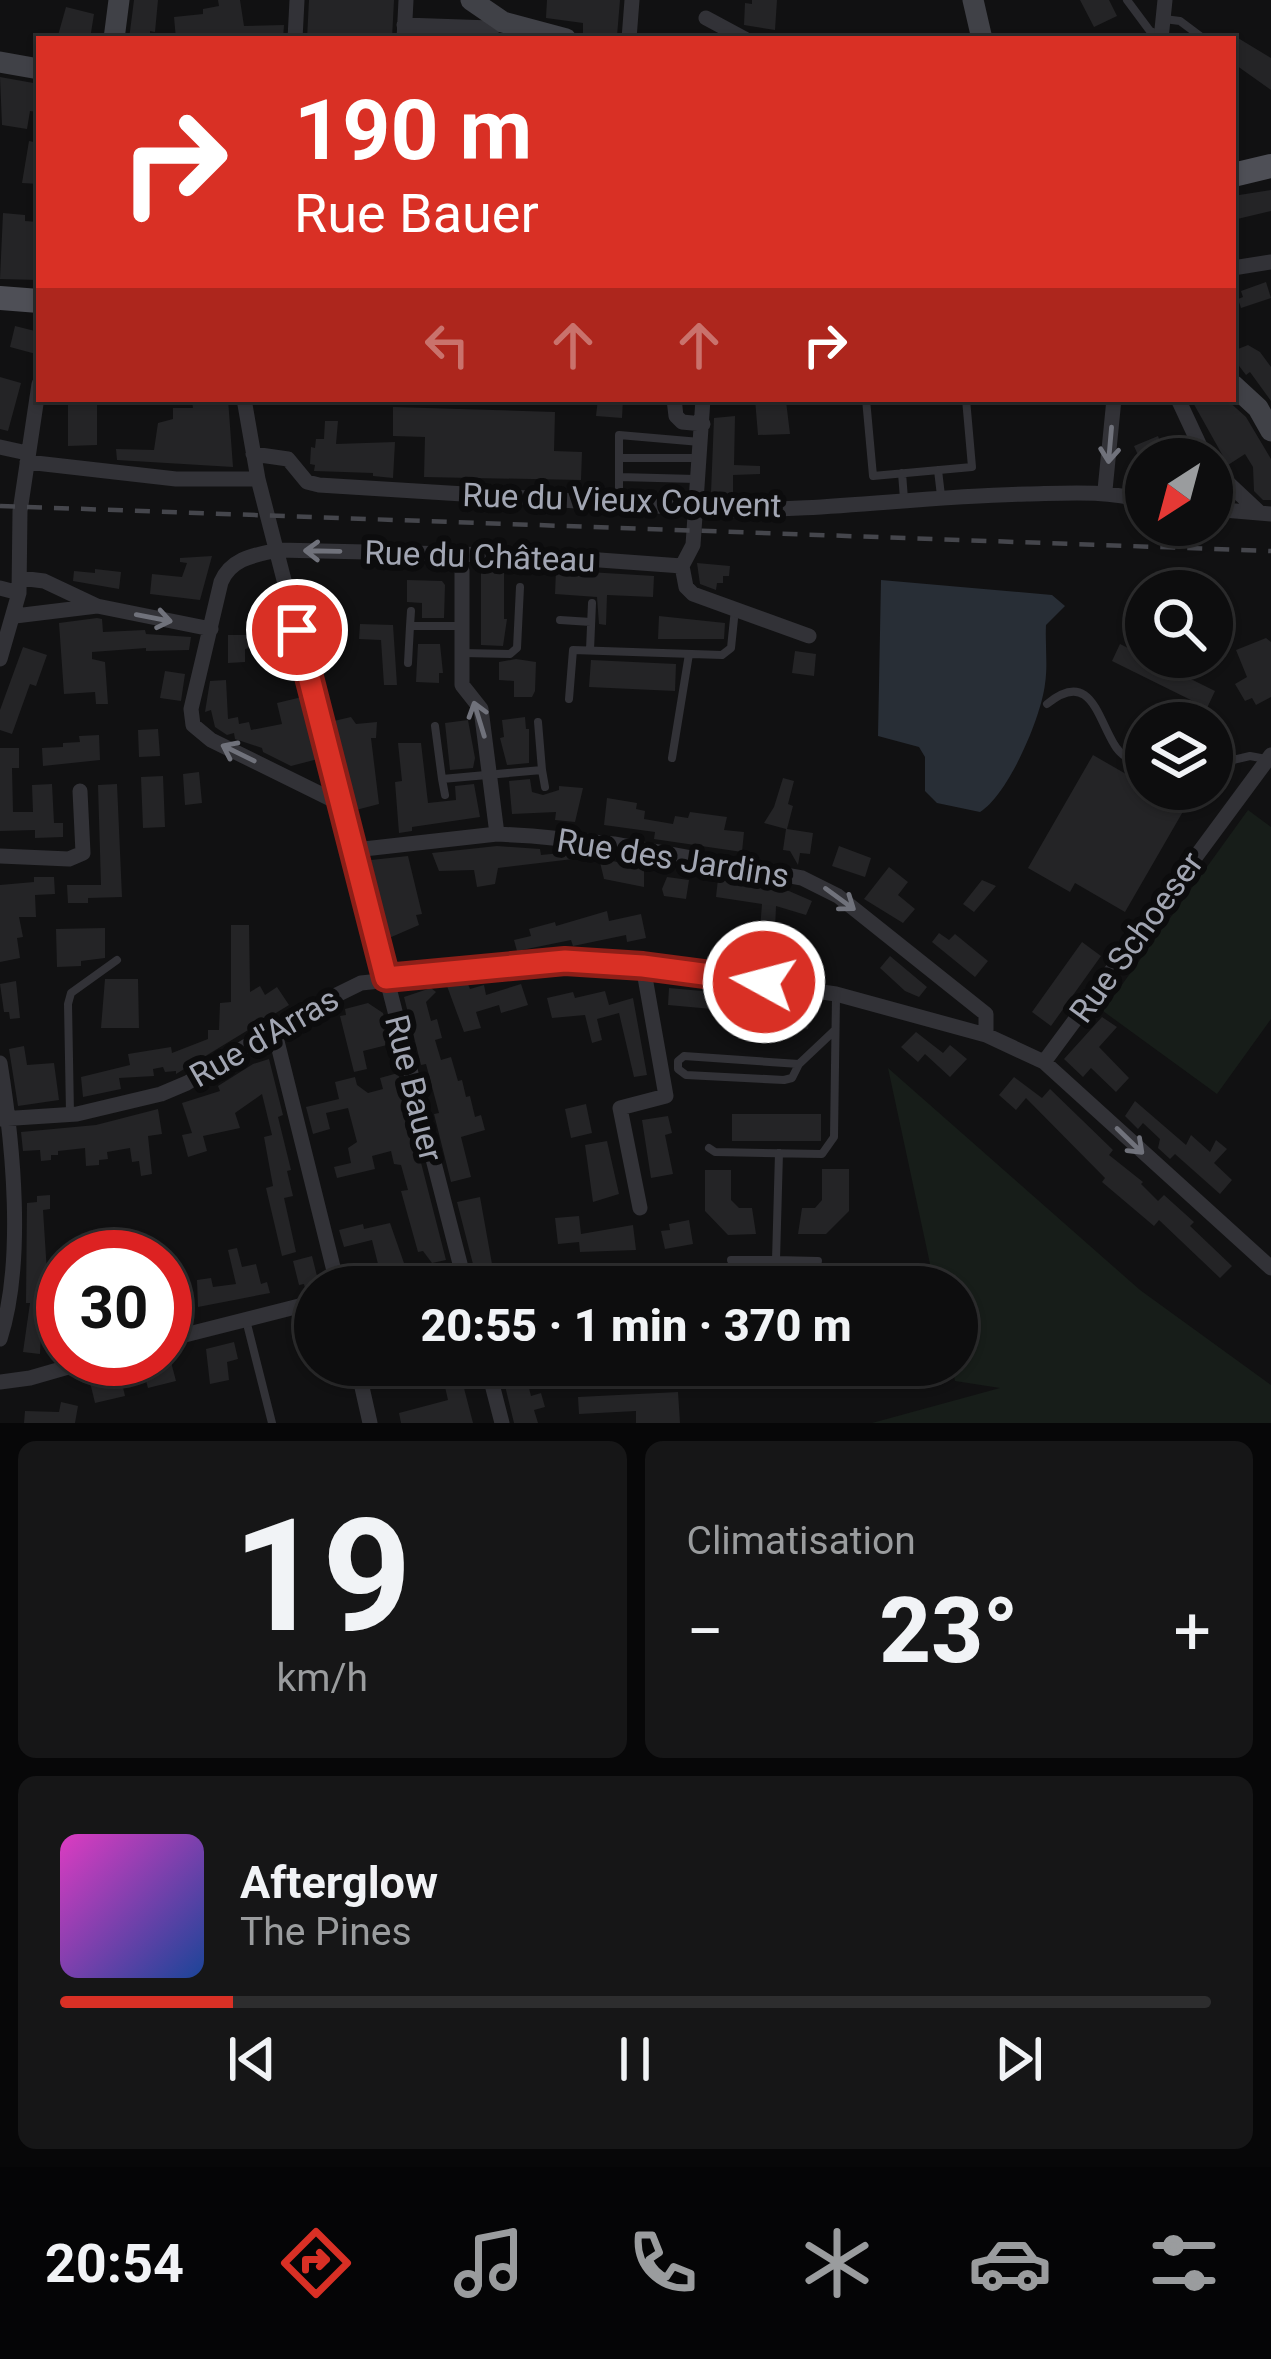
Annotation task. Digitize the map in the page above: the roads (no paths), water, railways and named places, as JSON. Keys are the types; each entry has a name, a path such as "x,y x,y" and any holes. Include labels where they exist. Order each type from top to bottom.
{"main road":[{"path":"1236,174 1271,166"},
{"path":"0,298 36,301"}],"street":[{"path":"114,36 119,0"},
{"path":"295,36 297,0"},
{"path":"406,0 404,32 491,28 503,22"},
{"path":"471,0 503,22 555,36"},
{"path":"628,36 632,0"},
{"path":"973,0 981,36"},
{"path":"1162,31 1165,0"},
{"path":"706,18 739,36"},
{"path":"0,62 36,68"},
{"path":"1236,268 1271,262"},
{"path":"1236,388 1258,408 1271,430"},
{"path":"0,658 20,585 20,511 36,402"},
{"name":"Rue Bauer","path":"244,402 258,479 460,1266"},
{"path":"674,402 682,422 704,424"},
{"path":"703,402 693,545 682,566 689,591 809,636"},
{"path":"1106,490 1114,402"},
{"path":"1179,402 1196,438"},
{"path":"0,447 27,458 136,476 225,482 258,479"},
{"name":"Rue du Vieux Couvent","path":"253,454 288,459 307,482 319,485 765,511 941,496 1106,490 1125,495"},
{"path":"1233,486 1265,513"},
{"path":"1233,511 1265,513"},
{"path":"278,550 228,568 191,709 193,725 211,740 343,805"},
{"name":"Rue du Château","path":"278,550 682,566"},
{"path":"449,554 462,571 462,685 481,709 497,834"},
{"path":"0,588 44,581 97,606 211,629"},
{"path":"15,616 97,606"},
{"name":"Rue Schoeser","path":"1044,1062 1269,757"},
{"path":"0,856 69,859 83,853 80,791"},
{"name":"Rue des Jardins","path":"355,850 497,834 592,841 802,878 838,896 986,1014 986,1035"},
{"name":"Rue d'Arras","path":"5,1119 70,1114 160,1094 361,982 565,961 643,966 836,994 986,1035"},
{"path":"640,1208 620,1108 666,1096 643,966"},
{"path":"274,1029 333,1266"},
{"path":"986,1035 1044,1062 1269,1262"},
{"path":"0,1063 12,1282 0,1339"},
{"path":"192,1333 294,1307"},
{"path":"0,1382 36,1376"},
{"path":"362,1386 370,1423"},
{"path":"492,1386 502,1423"}],"lane":[{"path":"1126,0 1150,31 1162,31 1180,20 1200,36"},
{"path":"866,402 873,476 972,467 966,402"},
{"path":"619,503 620,435 700,450"},
{"path":"619,458 700,450"},
{"path":"938,470 941,496"},
{"path":"902,473 904,499"},
{"path":"619,477 697,479"},
{"path":"462,653 510,654 517,648 520,587"},
{"path":"590,650 592,603"},
{"path":"569,699 570,652 728,652 735,608"},
{"path":"408,663 411,611"},
{"path":"560,620 591,622"},
{"path":"410,626 462,626"},
{"path":"671,758 689,653"},
{"path":"1047,704 1073,692 1088,697 1104,717 1114,747 1125,757"},
{"path":"538,722 545,787"},
{"path":"435,727 445,795"},
{"path":"1233,760 1269,757"},
{"path":"442,779 542,770"},
{"path":"70,1114 71,993 117,960"},
{"path":"710,1148 715,1152 822,1154 834,1137 836,994"},
{"path":"799,1064 684,1056 678,1069 686,1076 784,1080 792,1078 799,1064 835,1030"},
{"path":"776,1260 779,1153"},
{"path":"730,1260 818,1261"},
{"path":"246,1318 272,1423"}],"railway":[{"path":"0,506 1271,551"}]}
